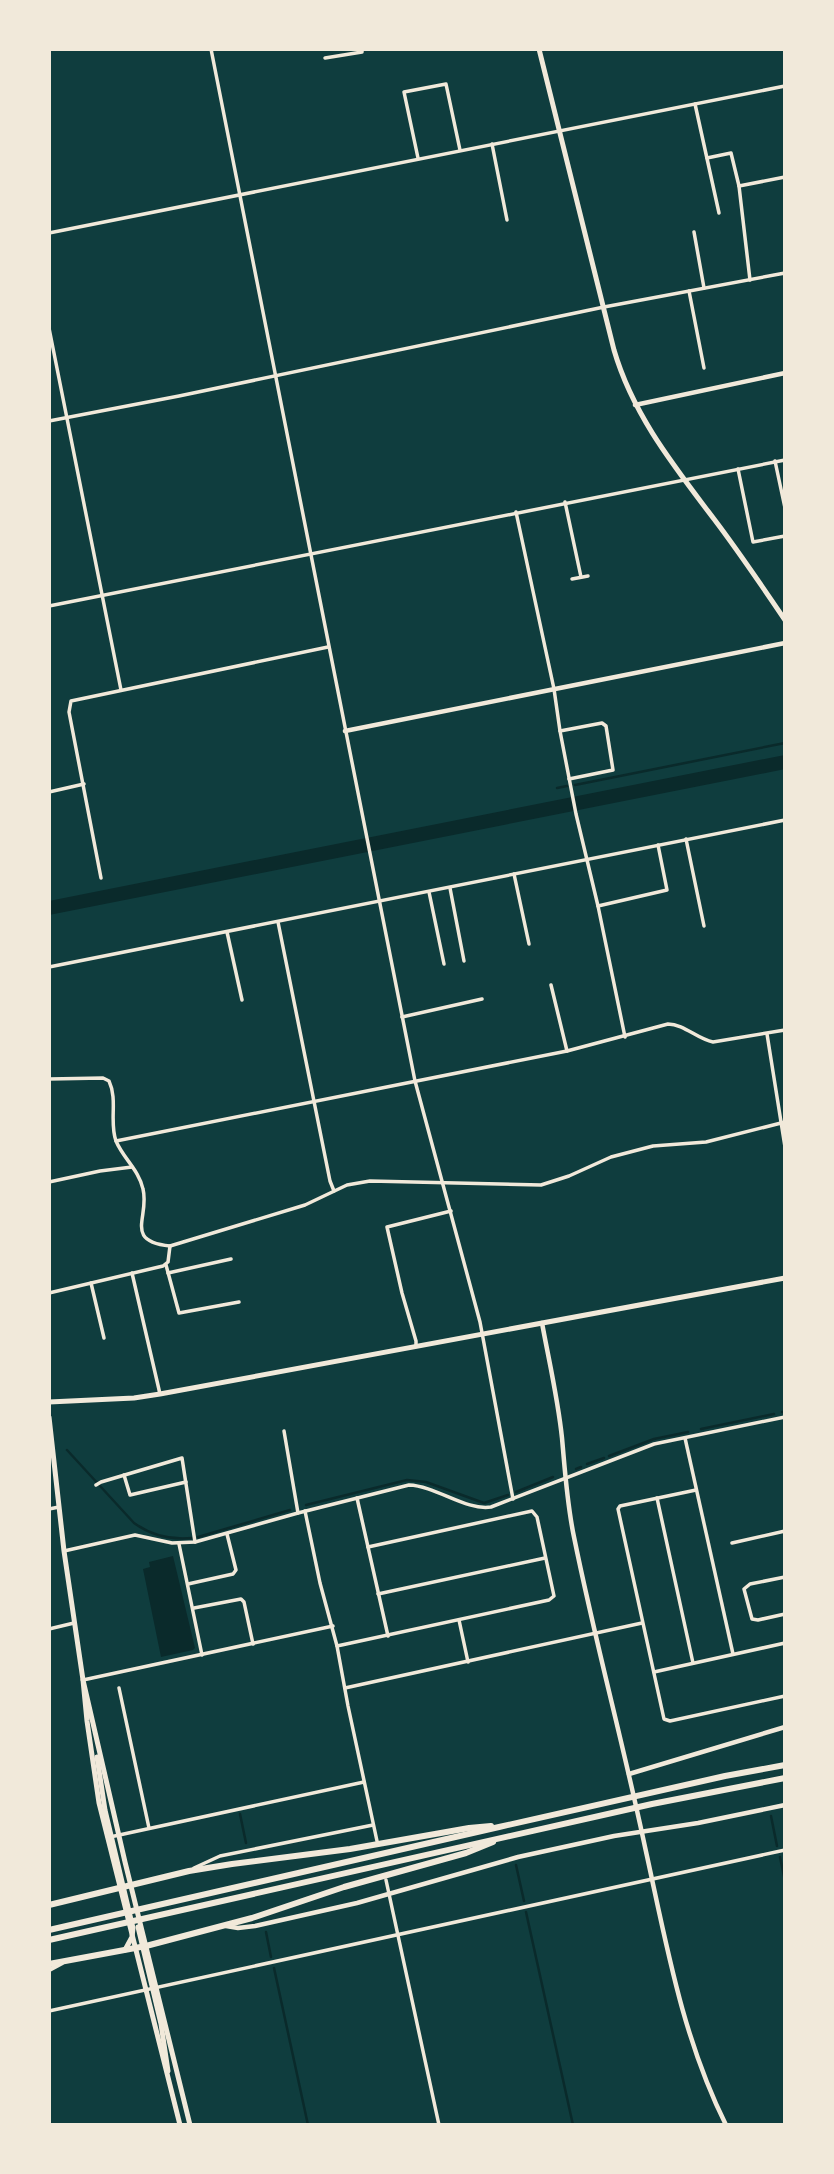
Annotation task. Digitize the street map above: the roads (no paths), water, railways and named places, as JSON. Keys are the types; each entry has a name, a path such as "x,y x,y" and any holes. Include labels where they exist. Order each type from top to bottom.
{"highway":[{"path":"49,1930 499,1826 785,1765"},
{"path":"49,1940 652,1804 785,1779"},
{"path":"49,1905 190,1871 350,1849 469,1828 499,1826"},
{"path":"49,1964 141,1947 252,1918 344,1887 466,1853 501,1838"}],"main road":[{"path":"539,49 618,365 635,405 653,437 748,565 785,620"},
{"path":"49,1402 160,1394 785,1278"},
{"path":"49,1417 50,1443 92,1759 109,1837 124,1886 133,1894 145,1990 180,2125"},
{"path":"83,1680 118,1835 132,1937 141,1947 154,1987 190,2125"},
{"path":"96,1740 109,1837"},
{"path":"133,1894 142,1882"},
{"path":"125,1950 132,1937"},
{"path":"154,1987 169,2085"}],"street":[{"path":"211,49 415,1081 482,1334 513,1499"},
{"path":"325,58 362,52 362,49"},
{"path":"418,158 404,92 446,84 460,150"},
{"path":"49,233 785,86"},
{"path":"695,104 719,213"},
{"path":"492,144 507,220"},
{"path":"707,158 731,153 750,280"},
{"path":"738,186 785,177"},
{"path":"694,232 704,288"},
{"path":"49,421 604,307 785,273"},
{"path":"689,291 704,368"},
{"path":"49,328 121,690"},
{"path":"635,405 785,373"},
{"path":"49,606 785,460"},
{"path":"775,461 785,508"},
{"path":"738,469 753,542 785,536"},
{"path":"565,502 581,577"},
{"path":"516,512 554,689 576,814 625,1037"},
{"path":"572,579 588,576"},
{"path":"345,732 785,643"},
{"path":"101,878 68,705 74,700 328,647"},
{"path":"560,731 602,723 606,726 614,765 613,769 569,779"},
{"path":"49,792 84,784"},
{"path":"49,967 785,820"},
{"path":"686,839 704,926"},
{"path":"598,906 667,890 658,845"},
{"path":"514,874 529,944"},
{"path":"450,888 464,961"},
{"path":"429,892 444,964"},
{"path":"278,922 334,1191"},
{"path":"227,932 242,1000"},
{"path":"551,985 567,1051"},
{"path":"402,1017 482,999"},
{"path":"116,1141 567,1051 673,1024 701,1039 713,1042 785,1030"},
{"path":"767,1034 785,1147"},
{"path":"49,1079 103,1078 108,1081 113,1097 116,1141 138,1174 144,1191 141,1229 144,1237 158,1245 170,1246 181,1245 214,1232 304,1205 356,1183 370,1181 541,1185 611,1157 653,1146 706,1142 783,1123"},
{"path":"49,1182 132,1167"},
{"path":"416,1346 387,1227 451,1211"},
{"path":"170,1246 166,1265 178,1313 239,1302"},
{"path":"168,1273 231,1259"},
{"path":"49,1293 166,1265"},
{"path":"132,1273 160,1394"},
{"path":"92,1283 104,1338"},
{"path":"542,1323 562,1437 573,1535 685,2024 726,2125"},
{"path":"64,1551 135,1535 179,1544 195,1542 356,1497 409,1486 425,1487 481,1508 491,1507 641,1449 785,1416"},
{"path":"284,1432 299,1513"},
{"path":"685,1437 733,1654"},
{"path":"96,1485 182,1458 195,1542"},
{"path":"124,1475 130,1495 186,1482"},
{"path":"696,1490 620,1506 618,1509 663,1717 668,1721 785,1696"},
{"path":"356,1497 388,1636"},
{"path":"657,1499 693,1663"},
{"path":"49,1509 59,1507"},
{"path":"305,1511 320,1583 333,1626 377,1841"},
{"path":"337,1646 552,1600 554,1593 537,1517 532,1511 368,1547"},
{"path":"732,1543 785,1531"},
{"path":"188,1584 233,1574 236,1570 227,1533"},
{"path":"179,1544 202,1655"},
{"path":"379,1594 545,1558"},
{"path":"785,1577 750,1584 744,1589 752,1619 785,1614"},
{"path":"193,1608 241,1599 244,1602 253,1644"},
{"path":"458,1620 468,1662"},
{"path":"49,1629 74,1623"},
{"path":"345,1688 642,1623"},
{"path":"83,1680 333,1626"},
{"path":"653,1672 785,1643"},
{"path":"119,1688 149,1828"},
{"path":"629,1774 785,1727"},
{"path":"109,1837 364,1782"},
{"path":"223,1925 255,1927 389,1894 518,1857 785,1805"},
{"path":"190,1871 220,1856 374,1825"},
{"path":"49,2011 785,1850"},
{"path":"386,1880 439,2125"},
{"path":"49,1970 66,1961"}],"water":[{"path":"173,1556 195,1648 161,1657 143,1569 150,1567 149,1562"}],"waterway":[{"path":"575,785 785,743"},
{"path":"49,908 785,762"},
{"path":"557,788 567,786"},
{"path":"701,1429 774,1414"},
{"path":"609,1456 654,1439 688,1432"},
{"path":"67,1450 134,1523 162,1536 192,1538"},
{"path":"587,1464 604,1458"},
{"path":"576,1469 581,1467"},
{"path":"516,1492 553,1477"},
{"path":"306,1505 407,1480 426,1482 484,1503 508,1495"},
{"path":"198,1537 290,1510"},
{"path":"240,1814 246,1843"},
{"path":"771,1816 777,1846"},
{"path":"780,1857 785,1881"},
{"path":"516,1865 524,1901"},
{"path":"526,1912 573,2125"},
{"path":"266,1932 271,1957"},
{"path":"274,1968 308,2125"}]}
